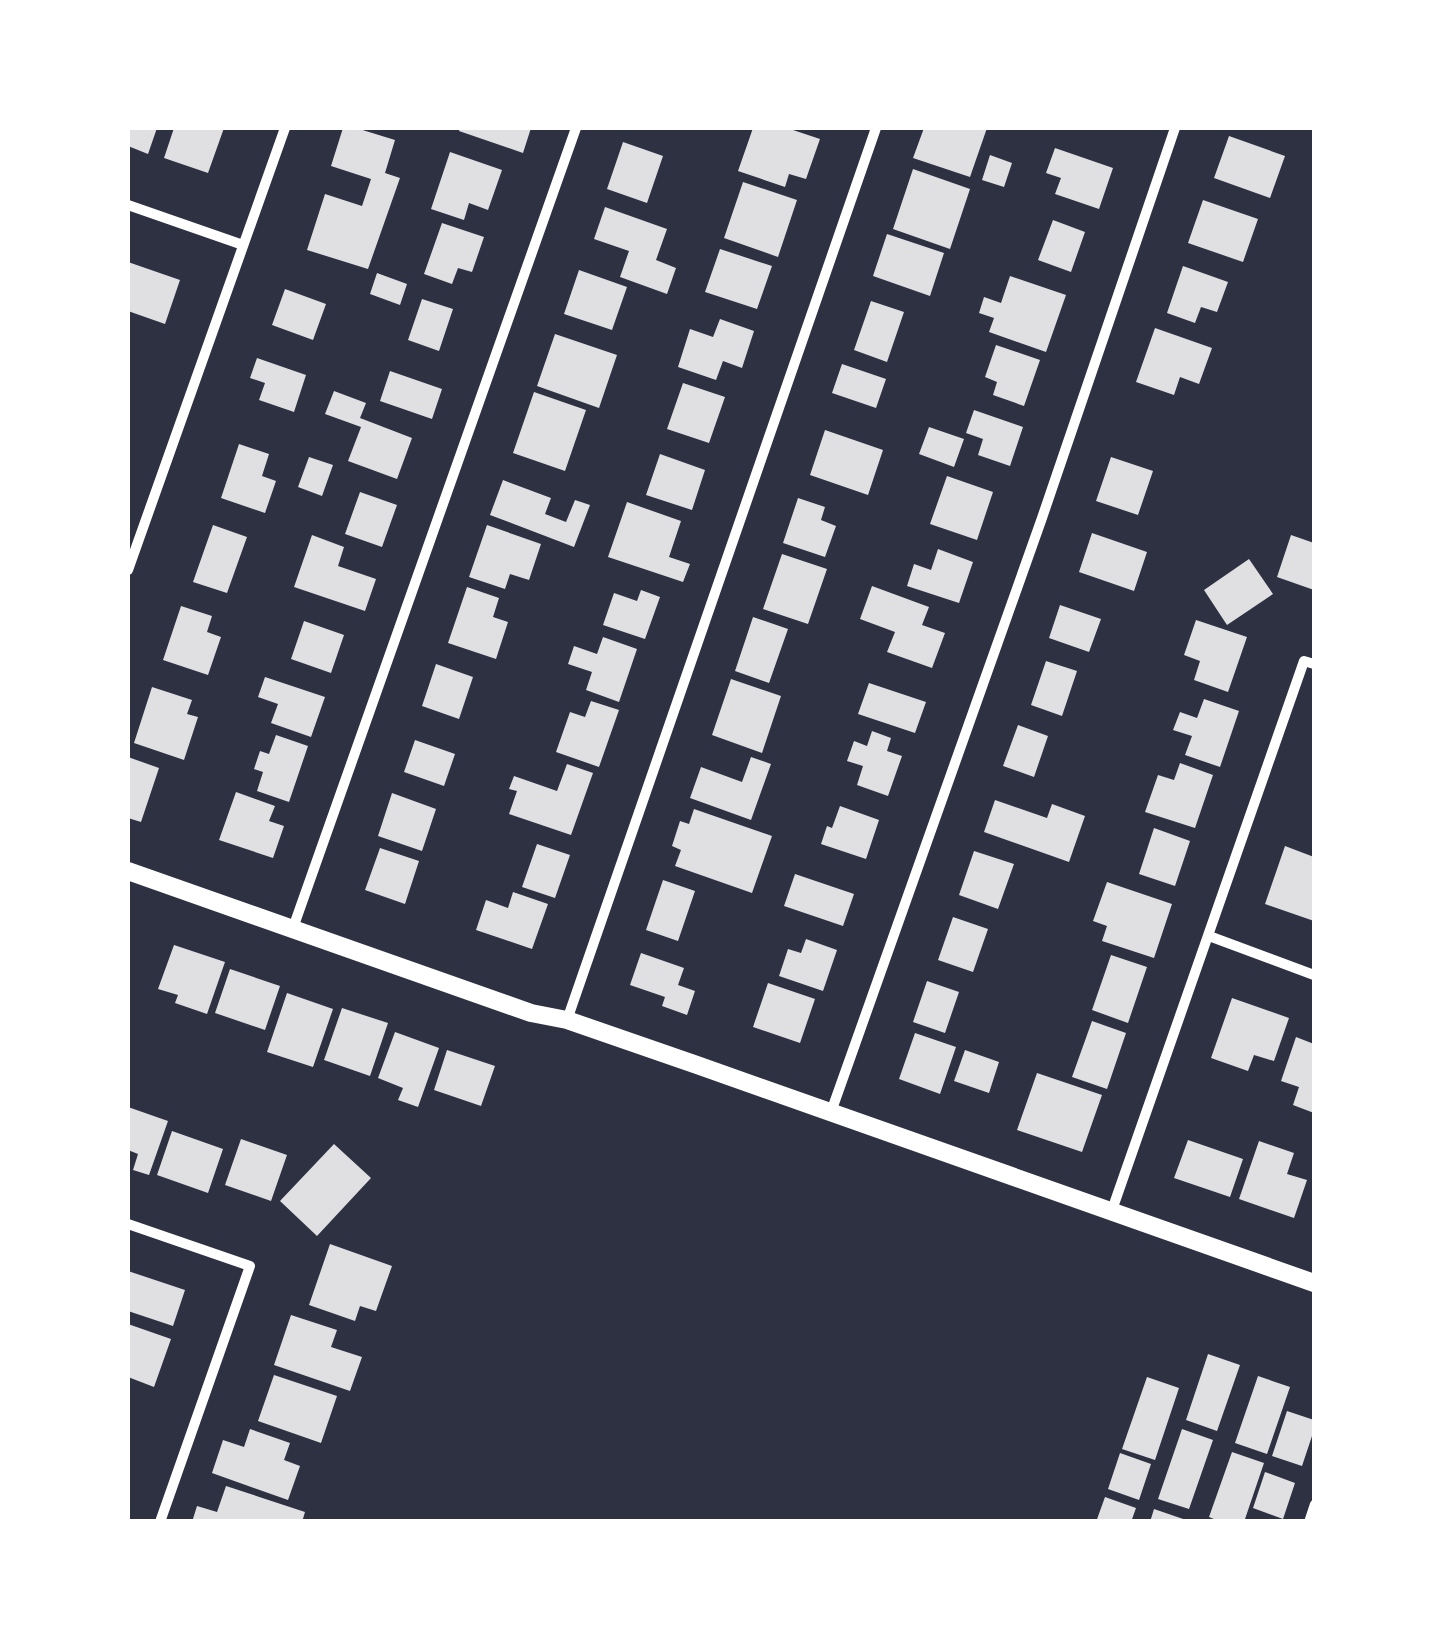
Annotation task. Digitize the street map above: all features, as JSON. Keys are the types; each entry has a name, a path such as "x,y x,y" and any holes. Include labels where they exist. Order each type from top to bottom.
{"street":[{"path":"128,570 285,128"},
{"path":"292,928 576,128"},
{"path":"567,1020 876,128"},
{"path":"831,1112 1042,518 1175,128"},
{"path":"128,205 243,245"},
{"path":"128,526 141,530"},
{"path":"1112,1210 1310,662"},
{"path":"128,871 531,1013 567,1020 1314,1283"},
{"path":"1210,936 1314,975"},
{"path":"128,1224 250,1266 160,1522"}],"lane":[{"path":"1308,1522 1314,1504"}],"building":[{"path":"128,128 157,128 148,154 128,146"},
{"path":"174,128 224,128 208,173 164,158"},
{"path":"343,128 395,140 385,173 400,178 368,269 307,250 325,194 362,206 371,179 331,166"},
{"path":"531,128 523,153 459,131"},
{"path":"753,128 787,128 820,139 806,179 789,174 785,187 738,171"},
{"path":"924,128 987,128 970,177 913,158"},
{"path":"1229,136 1285,156 1270,198 1214,178"},
{"path":"623,142 663,156 647,203 607,189"},
{"path":"1055,148 1113,168 1099,209 1055,194 1061,178 1046,173"},
{"path":"450,152 502,170 488,210 469,203 464,220 431,209"},
{"path":"990,155 1012,163 1004,187 982,180"},
{"path":"913,169 970,189 950,249 893,229"},
{"path":"743,182 797,200 778,257 724,238"},
{"path":"1203,200 1258,219 1243,262 1188,243"},
{"path":"605,207 667,229 656,260 676,268 667,294 620,277 629,251 594,239"},
{"path":"1053,220 1085,232 1071,272 1038,260"},
{"path":"442,223 484,237 472,272 458,268 452,284 424,274"},
{"path":"887,234 944,253 930,296 873,276"},
{"path":"720,249 772,266 757,309 705,292"},
{"path":"128,262 180,280 165,324 128,311"},
{"path":"1183,266 1228,282 1217,312 1201,307 1195,323 1167,313"},
{"path":"579,270 627,287 612,330 564,314"},
{"path":"377,273 407,284 400,305 370,294"},
{"path":"1010,276 1066,295 1046,352 989,332 994,318 979,313 984,297 1001,303"},
{"path":"285,289 326,304 313,340 272,325"},
{"path":"422,299 453,309 439,351 408,340"},
{"path":"871,301 904,312 887,362 854,350"},
{"path":"720,319 754,331 742,368 723,361 716,380 678,367 690,329 713,337"},
{"path":"1155,328 1212,348 1199,384 1180,377 1174,395 1136,382"},
{"path":"555,334 617,355 599,408 537,386"},
{"path":"996,345 1040,360 1024,406 993,395 997,382 985,377"},
{"path":"257,358 306,375 294,412 259,400 265,383 250,378"},
{"path":"842,364 886,379 876,408 832,393"},
{"path":"390,371 442,389 432,419 380,401"},
{"path":"683,383 725,397 709,443 667,429"},
{"path":"334,391 366,403 360,418 412,438 397,479 348,461 361,427 325,414"},
{"path":"534,392 586,410 565,471 513,453"},
{"path":"974,410 1023,427 1010,466 978,455 983,439 966,433"},
{"path":"929,427 964,439 954,467 919,454"},
{"path":"825,430 883,450 868,495 810,475"},
{"path":"239,444 269,454 262,476 276,481 265,513 221,498"},
{"path":"660,454 705,470 692,510 646,495"},
{"path":"309,457 333,465 322,496 298,487"},
{"path":"1111,457 1153,471 1138,515 1096,501"},
{"path":"947,476 993,492 977,540 930,524"},
{"path":"503,480 551,498 545,514 566,522 575,500 590,505 574,547 490,515"},
{"path":"360,492 397,505 382,547 345,534"},
{"path":"798,498 825,507 821,520 836,526 825,557 783,543"},
{"path":"627,502 681,521 669,557 690,564 683,582 608,557"},
{"path":"213,525 247,537 227,593 193,582"},
{"path":"487,525 541,544 529,580 510,574 505,589 469,577"},
{"path":"1092,533 1147,552 1134,591 1079,572"},
{"path":"312,535 344,547 338,566 376,579 365,611 294,587"},
{"path":"1291,535 1314,543 1314,590 1277,577"},
{"path":"938,549 973,562 959,603 907,586 914,564 931,570"},
{"path":"782,554 827,569 808,624 763,609"},
{"path":"1249,559 1273,594 1227,625 1204,590"},
{"path":"872,586 929,607 922,625 945,633 932,668 887,652 895,632 860,619"},
{"path":"467,587 499,598 493,617 508,622 496,659 448,643"},
{"path":"641,590 660,597 645,639 603,625 614,593 637,601"},
{"path":"1060,605 1101,619 1089,652 1049,638"},
{"path":"181,606 212,616 207,632 221,637 208,675 163,660"},
{"path":"753,617 788,629 769,683 735,671"},
{"path":"1196,620 1247,637 1228,692 1194,680 1200,661 1184,655"},
{"path":"304,621 344,635 331,673 291,659"},
{"path":"603,637 637,649 619,702 586,690 592,672 568,664 574,646 597,654"},
{"path":"1046,661 1077,671 1062,716 1031,705"},
{"path":"436,664 473,677 459,719 422,706"},
{"path":"265,677 325,697 311,737 271,723 278,704 258,697"},
{"path":"731,679 781,696 762,753 712,735"},
{"path":"869,683 926,702 915,733 858,714"},
{"path":"152,687 192,700 187,714 198,717 184,760 134,743"},
{"path":"1204,699 1239,711 1220,767 1185,755 1192,736 1173,730 1180,712 1197,718"},
{"path":"591,701 619,710 599,767 556,752 570,712 585,717"},
{"path":"1018,725 1048,736 1034,777 1003,766"},
{"path":"872,731 891,738 887,751 902,756 888,796 857,785 863,766 847,761 854,741 867,746"},
{"path":"276,735 308,746 289,802 257,791 263,772 254,769 260,751 269,754"},
{"path":"415,740 455,754 444,786 404,772"},
{"path":"128,757 159,768 141,822 128,818"},
{"path":"751,757 771,764 751,820 690,798 701,767 742,782"},
{"path":"1180,763 1213,775 1195,828 1145,812 1158,775 1174,780"},
{"path":"567,764 593,773 571,835 509,814 517,791 509,789 514,776 557,791"},
{"path":"236,792 275,806 269,821 284,826 273,858 219,840"},
{"path":"392,793 436,809 422,851 378,836"},
{"path":"995,800 1047,818 1052,804 1085,816 1069,862 984,832"},
{"path":"840,806 879,820 866,859 821,844"},
{"path":"694,809 772,836 752,893 675,866 681,850 672,846 680,821 689,824"},
{"path":"1154,828 1190,841 1175,886 1139,874"},
{"path":"537,844 570,855 555,898 522,887"},
{"path":"1285,846 1314,857 1314,921 1265,904"},
{"path":"380,848 419,861 405,904 365,890"},
{"path":"974,851 1014,864 998,909 959,895"},
{"path":"795,874 854,894 843,926 784,906"},
{"path":"663,880 695,891 678,941 646,930"},
{"path":"1107,882 1172,904 1154,958 1102,941 1107,926 1093,921"},
{"path":"513,892 548,904 532,949 476,930 486,900 508,908"},
{"path":"953,917 988,929 973,972 938,960"},
{"path":"806,939 837,950 823,991 779,976 788,949 801,953"},
{"path":"174,945 225,962 207,1014 175,1003 178,995 158,989"},
{"path":"641,953 684,968 678,985 695,991 687,1015 662,1006 665,997 630,985"},
{"path":"1111,955 1147,967 1128,1023 1092,1010"},
{"path":"230,969 280,986 265,1030 215,1013"},
{"path":"927,981 959,992 945,1033 913,1022"},
{"path":"768,983 815,999 800,1043 753,1027"},
{"path":"287,993 333,1009 313,1067 267,1052"},
{"path":"1232,998 1289,1018 1274,1061 1254,1055 1248,1071 1211,1058"},
{"path":"342,1008 388,1023 370,1076 324,1060"},
{"path":"1092,1021 1126,1033 1107,1089 1072,1077"},
{"path":"395,1032 439,1048 418,1107 398,1100 403,1088 378,1078"},
{"path":"915,1033 956,1047 940,1094 899,1079"},
{"path":"1296,1037 1314,1044 1314,1113 1293,1105 1299,1087 1281,1081"},
{"path":"447,1050 495,1066 481,1106 434,1090"},
{"path":"965,1050 999,1062 989,1093 954,1081"},
{"path":"1037,1073 1102,1095 1082,1152 1017,1130"},
{"path":"128,1107 168,1121 149,1175 133,1170 138,1154 128,1150"},
{"path":"172,1131 223,1149 208,1193 157,1175"},
{"path":"241,1139 287,1155 271,1201 225,1185"},
{"path":"1188,1140 1243,1159 1230,1197 1174,1178"},
{"path":"1259,1141 1294,1153 1287,1174 1307,1180 1294,1218 1239,1199"},
{"path":"334,1144 371,1178 317,1236 280,1201"},
{"path":"330,1244 392,1266 376,1311 360,1306 355,1321 309,1305"},
{"path":"128,1271 185,1290 173,1326 128,1311"},
{"path":"291,1315 337,1330 331,1347 362,1357 350,1391 274,1365"},
{"path":"128,1324 171,1339 154,1387 128,1377"},
{"path":"1208,1354 1240,1365 1217,1431 1186,1420"},
{"path":"274,1375 337,1396 321,1443 258,1421"},
{"path":"1258,1376 1290,1387 1267,1454 1235,1443"},
{"path":"1147,1377 1179,1388 1155,1460 1122,1449"},
{"path":"1287,1411 1314,1420 1302,1466 1272,1456"},
{"path":"250,1429 290,1443 284,1460 300,1466 288,1500 212,1473 223,1440 244,1447"},
{"path":"1182,1429 1213,1440 1189,1509 1158,1499"},
{"path":"1232,1452 1264,1463 1244,1522 1221,1522 1209,1517"},
{"path":"1120,1453 1151,1464 1139,1500 1108,1489"},
{"path":"1265,1472 1295,1483 1283,1519 1253,1508"},
{"path":"226,1486 305,1512 302,1522 192,1522 197,1506 217,1512"},
{"path":"1105,1497 1136,1508 1131,1522 1096,1522"},
{"path":"1154,1509 1189,1521 1189,1522 1150,1522"}]}
